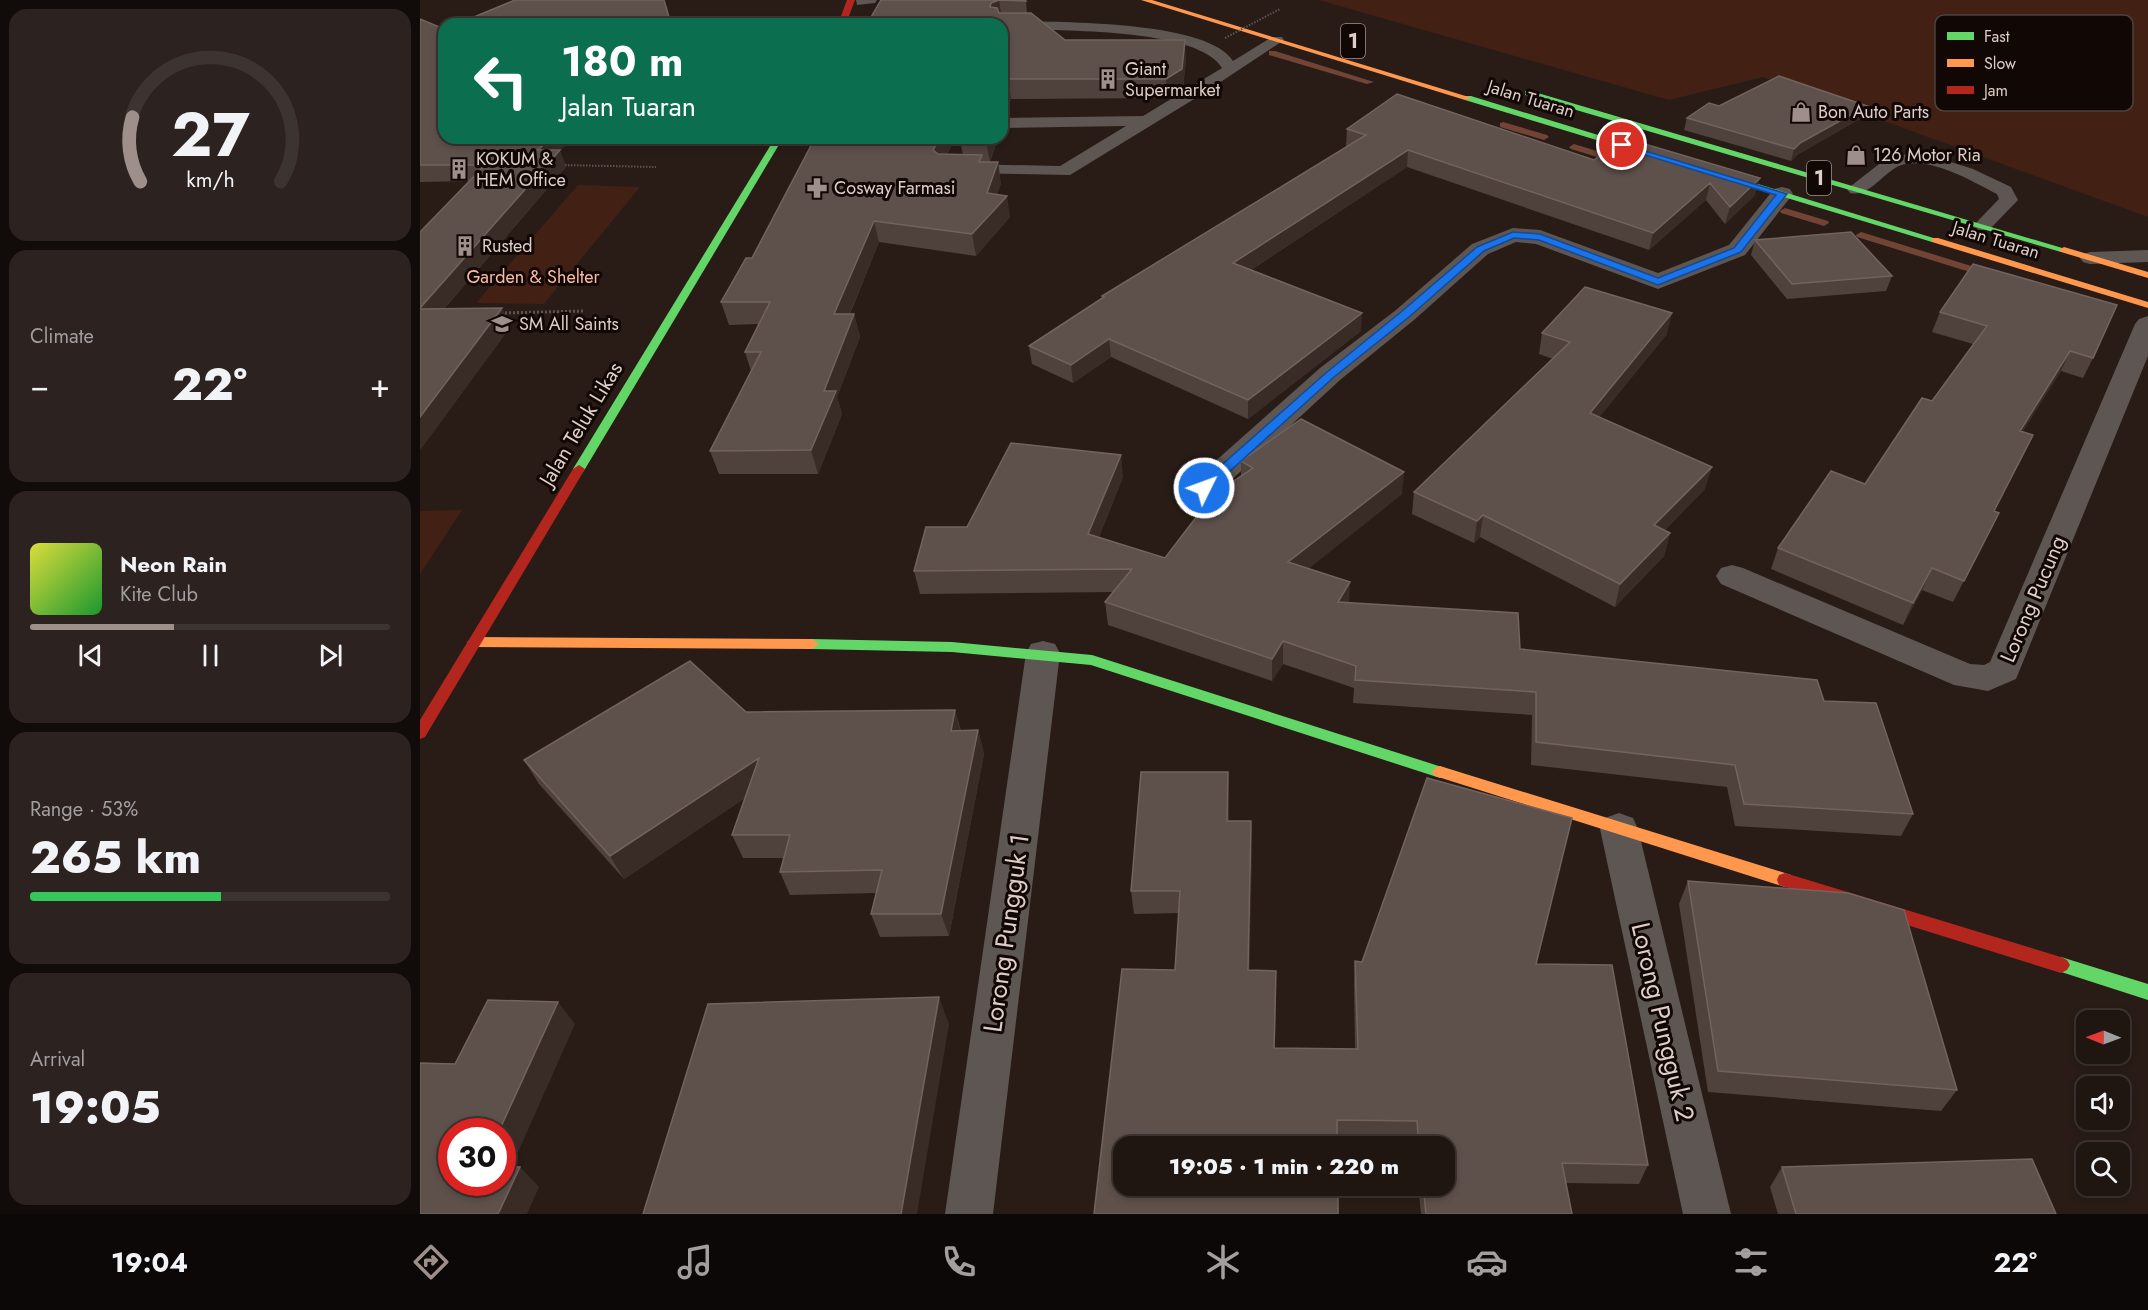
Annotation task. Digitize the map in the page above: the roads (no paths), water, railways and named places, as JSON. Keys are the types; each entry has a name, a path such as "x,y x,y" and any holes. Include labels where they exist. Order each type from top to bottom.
{"main road":[{"path":"846,18 862,0"},
{"name":"Jalan Tuaran","path":"1145,0 2148,305"},
{"path":"1463,97 1481,87"},
{"name":"Jalan Tuaran","path":"1513,88 2148,275"},
{"name":"Jalan Teluk Likas","path":"420,733 775,144"},
{"path":"474,642 895,644 1043,653 1092,660 1619,829 2148,993"}],"street":[{"path":"1204,488 1330,374 1405,315 1480,249 1513,235 1540,237 1658,282 1737,250 1782,194"},
{"name":"Lorong Pucung","path":"1732,576 1966,676 1988,678 2004,670 2148,324"},
{"name":"Lorong Pungguk 1","path":"969,1214 1043,653"},
{"name":"Lorong Pungguk 2","path":"1619,829 1707,1214"}],"lane":[{"path":"1008,25 1132,30 1169,35 1208,48 1223,56 1230,68"},
{"path":"961,148 948,169 1064,171 1276,40"},
{"path":"1008,123 1146,121"},
{"path":"1856,189 1895,161 1908,159 1940,162 2005,191 2009,200 1982,226"},
{"path":"2090,258 2148,256"}],"waterway":[{"path":"1272,53 1370,82"},
{"path":"1503,125 1544,137"},
{"path":"1574,147 1620,161"},
{"path":"1785,211 1824,223"},
{"path":"1861,235 1990,275"}],"place":[{"name":"Giant Supermarket","path":"1108,79"},
{"name":"Bon Auto Parts","path":"1801,112"},
{"name":"126 Motor Ria","path":"1856,155"},
{"name":"KOKUM & HEM Office","path":"459,169"},
{"name":"Cosway Farmasi","path":"817,188"},
{"name":"Rusted","path":"465,246"},
{"name":"SM All Saints","path":"502,324"}],"park label":[{"name":"Garden & Shelter","path":"533,277"}]}
